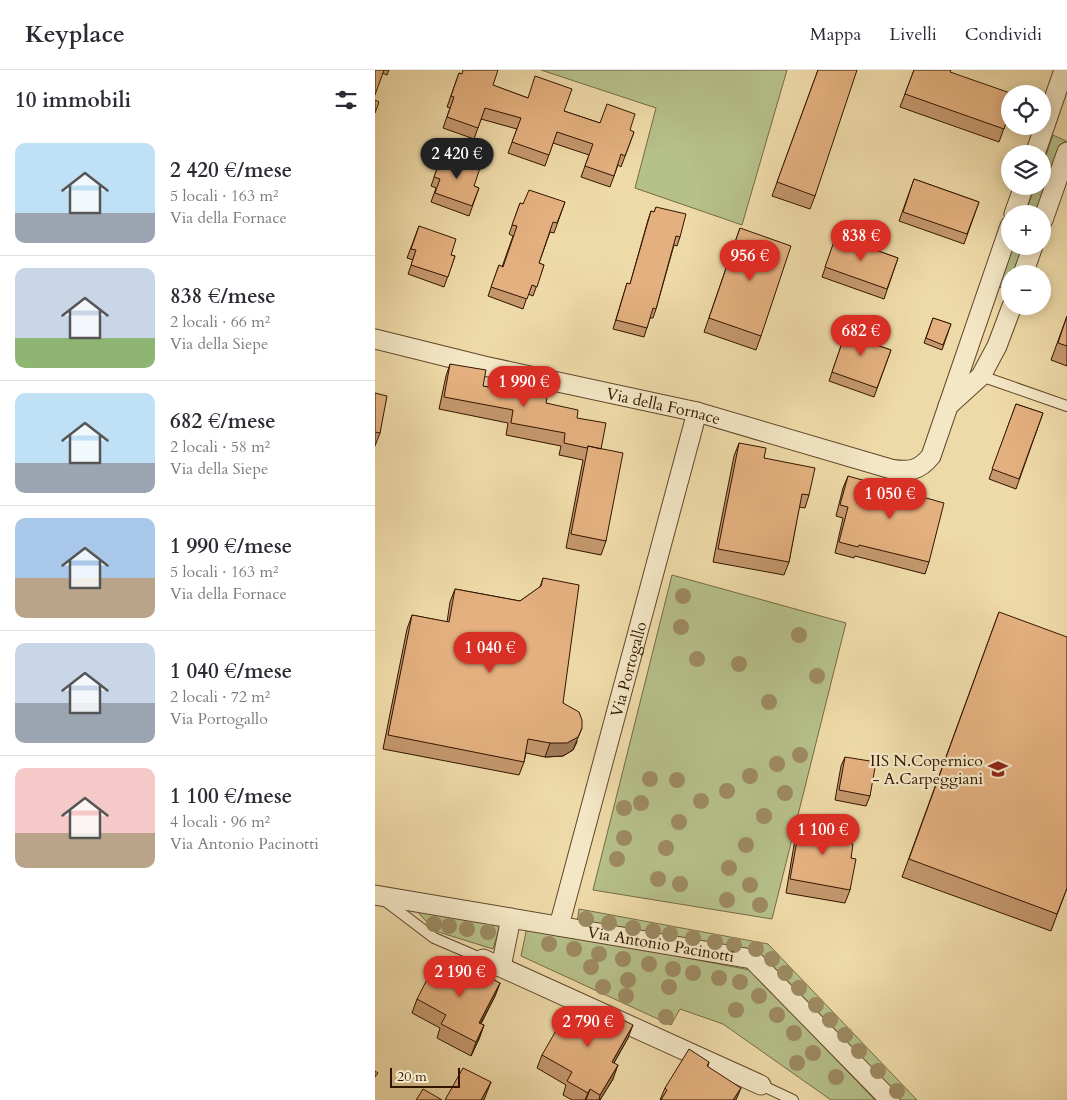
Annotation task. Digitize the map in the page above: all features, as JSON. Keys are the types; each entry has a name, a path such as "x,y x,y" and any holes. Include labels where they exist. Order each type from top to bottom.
{"street":[{"path":"1038,145 1064,70"},
{"path":"1048,205 1067,152"},
{"name":"Via della Fornace","path":"375,338 485,366 697,412 891,470 905,472 915,470 931,456 1001,251"},
{"path":"987,290 1001,295"},
{"path":"947,406 981,376 997,346 1008,315"},
{"path":"971,337 997,346"},
{"name":"Via Portogallo","path":"559,926 697,412"},
{"name":"Via Antonio Pacinotti","path":"377,896 752,959 890,1100"},
{"path":"501,967 511,918"},
{"path":"483,959 761,1085"}],"lane":[{"path":"981,376 1067,406"},
{"path":"377,896 434,938 483,959"},
{"path":"761,1085 793,1100"}],"green space":[{"path":"541,70 787,70 742,225 635,188 656,108"},
{"path":"1053,135 1066,141 1051,182 1051,145"},
{"path":"1032,195 1046,195 1042,205 1028,205"},
{"path":"1010,255 1024,255 1020,265 1007,265"},
{"path":"672,575 846,623 772,919 593,890"},
{"path":"415,909 500,925 493,949 435,931"},
{"path":"579,909 768,944 917,1100 898,1100 758,954 577,923"},
{"path":"527,927 750,970 875,1100 831,1100 723,1024 680,1009 671,1025 521,956"}],"building":[{"path":"375,70 384,70 375,95"},
{"path":"463,70 498,70 493,85 528,98 535,76 572,89 564,111 600,123 607,104 635,114 630,130 634,132 625,156 621,154 614,176 585,166 593,144 557,132 549,155 512,142 521,118 485,108 478,128 447,117 454,97 451,96 459,73 462,74"},
{"path":"818,70 857,70 815,196 777,182"},
{"path":"914,70 951,70 950,72 1001,90 1001,128 905,94"},
{"path":"375,100 379,102 375,113"},
{"path":"442,155 480,168 474,186 479,188 472,206 435,193 440,179 434,177"},
{"path":"914,179 979,202 967,234 903,212"},
{"path":"529,190 565,202 557,223 553,222 539,263 544,265 537,287 532,285 527,299 491,287 499,265 503,267 517,226 512,225 520,203 523,204"},
{"path":"656,207 686,214 680,237 676,236 656,309 653,308 647,328 616,320 627,283 630,284 651,211 654,212"},
{"path":"419,226 456,239 451,255 455,256 448,277 411,265 416,250 411,249"},
{"path":"740,228 791,246 761,336 709,318"},
{"path":"836,236 898,258 887,289 825,267"},
{"path":"1067,316 1067,346 1058,343"},
{"path":"933,318 951,324 943,345 926,338"},
{"path":"850,320 869,327 864,341 891,350 877,388 832,372"},
{"path":"450,364 486,370 483,386 547,398 546,403 578,410 577,418 606,423 601,449 564,443 565,433 511,423 513,410 444,397"},
{"path":"375,393 387,396 380,433 375,432"},
{"path":"1016,404 1043,413 1019,479 992,469"},
{"path":"739,443 766,448 764,458 815,468 809,495 802,494 789,562 718,549"},
{"path":"588,446 623,453 606,541 571,534"},
{"path":"848,476 944,503 929,562 839,542 848,507 840,505"},
{"path":"543,578 579,585 563,703 579,712 582,728 578,737 567,743 550,743 528,739 524,762 388,735 412,615 449,622 455,589 520,601 541,586"},
{"path":"999,612 1067,637 1067,888 1057,914 909,859"},
{"path":"845,757 876,762 870,796 839,790"},
{"path":"801,819 849,828 847,843 853,844 851,858 856,859 850,890 790,879"},
{"path":"436,962 461,976 466,965 500,983 479,1023 484,1025 476,1042 441,1024 446,1015 417,999"},
{"path":"569,1008 595,1023 603,1010 633,1025 612,1062 618,1065 600,1095 590,1089 588,1093 567,1081 572,1072 542,1055"},
{"path":"689,1049 709,1062 707,1066 741,1088 733,1100 661,1100 667,1090 665,1088"},
{"path":"463,1068 491,1082 481,1100 445,1100"},
{"path":"423,1089 442,1100 416,1100"}],"place":[{"name":"IIS N.Copernico - A.Carpeggiani","path":"998,769"}]}
